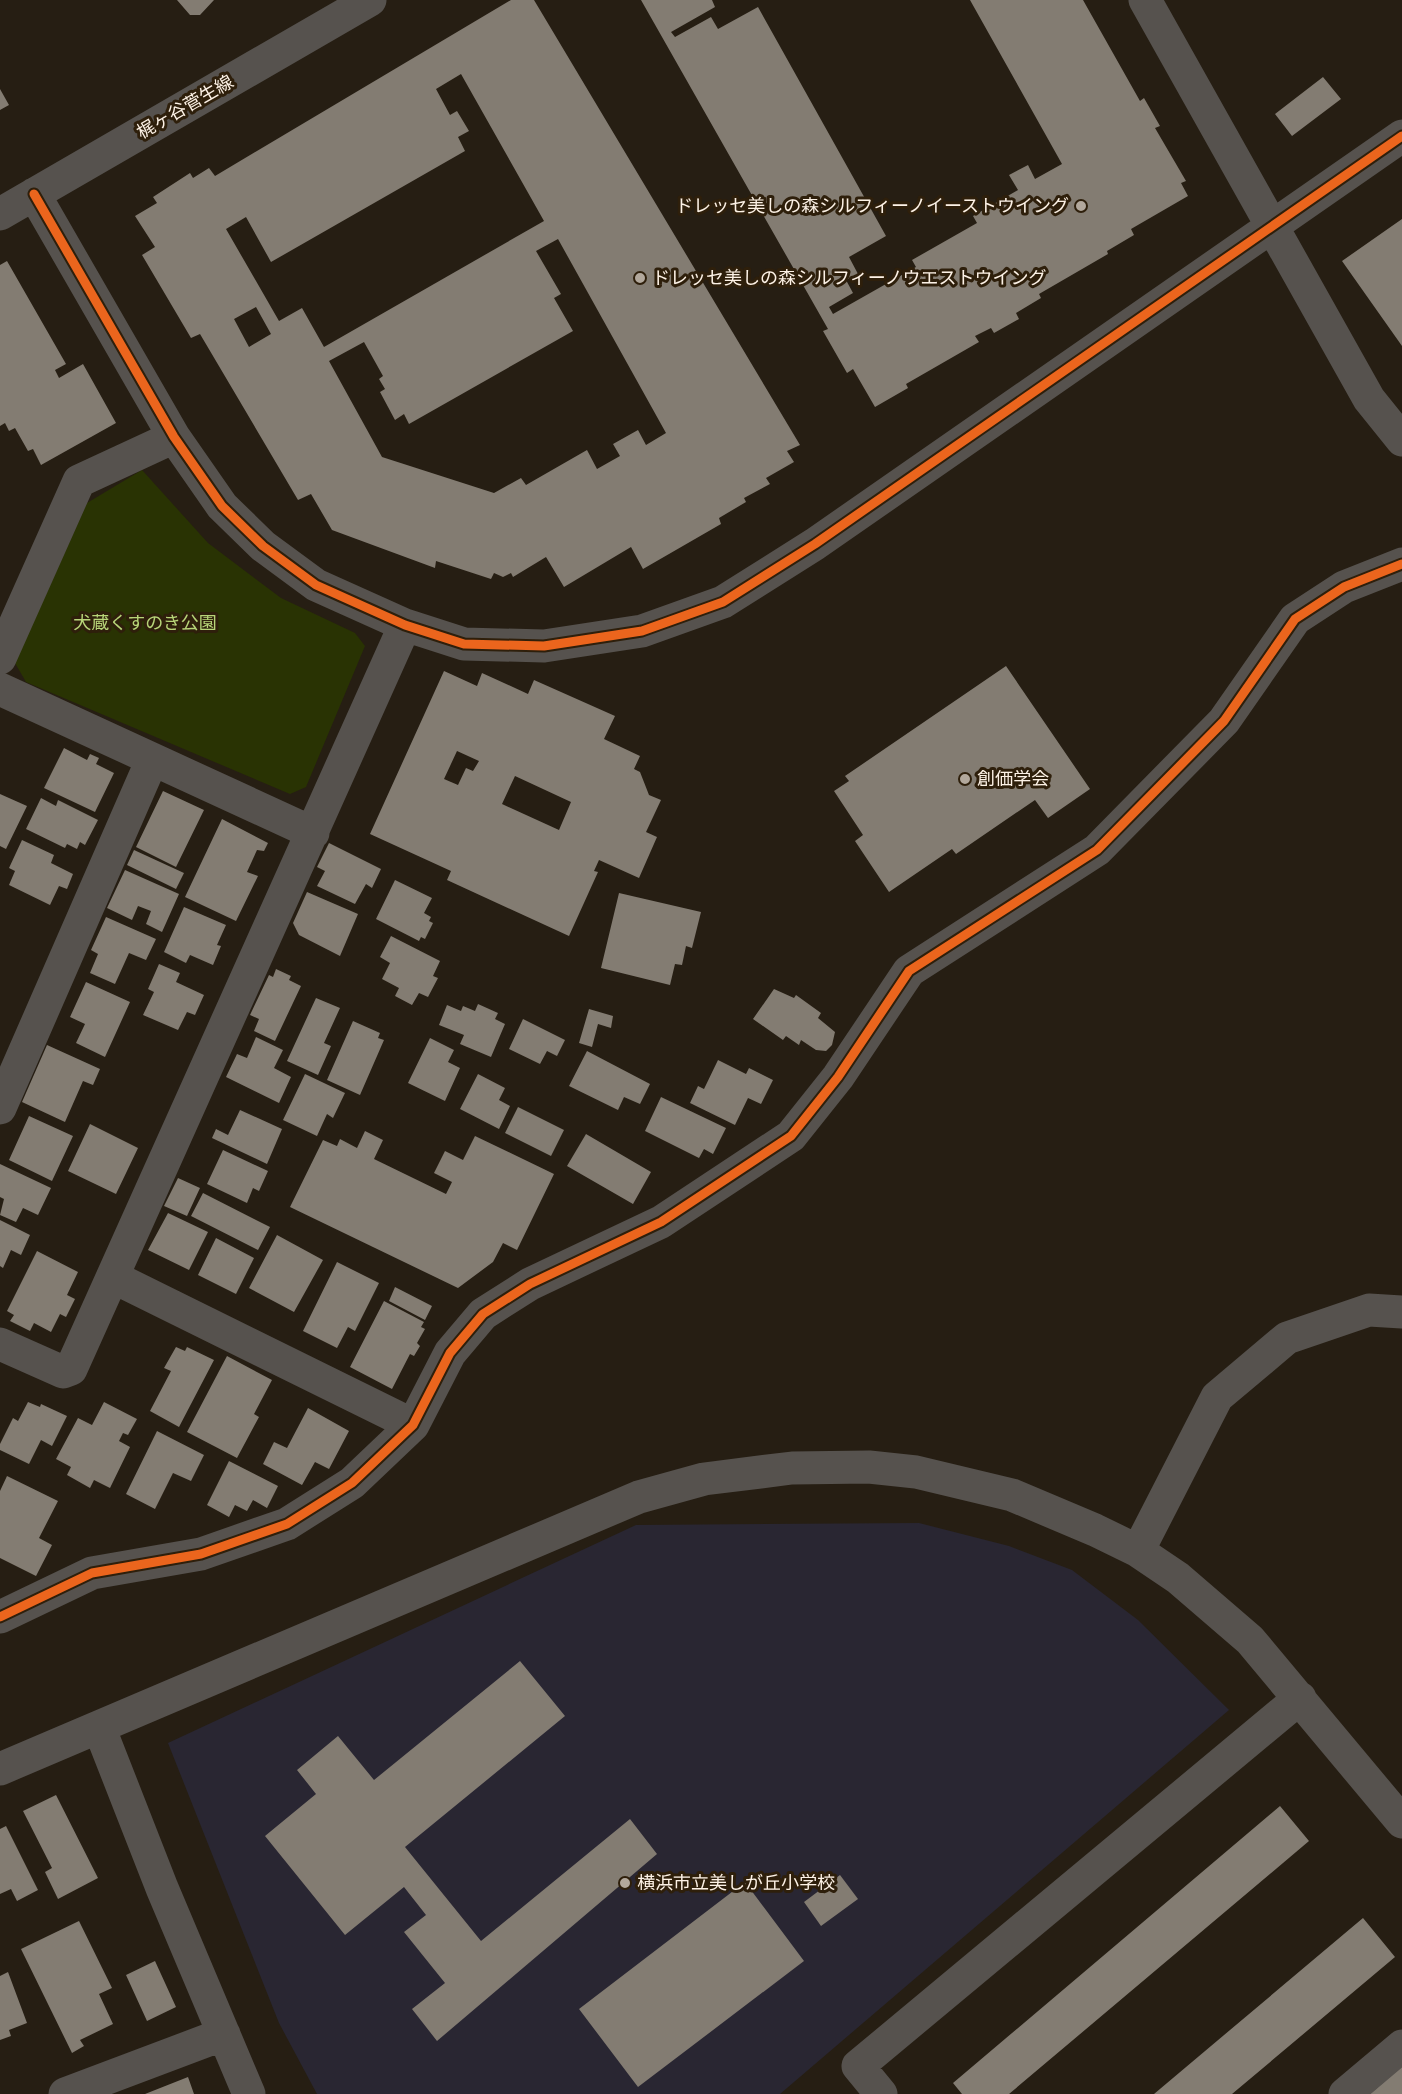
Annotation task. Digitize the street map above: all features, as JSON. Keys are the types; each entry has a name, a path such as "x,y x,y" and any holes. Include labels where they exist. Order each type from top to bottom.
{"street":[{"name":"梶ヶ谷菅生線","path":"0,214 370,0"},
{"path":"1145,0 1369,399 1402,440"},
{"path":"34,194 174,437 222,506 263,546 316,585 405,625 464,644 544,646 642,631 723,602 815,544 1402,136"},
{"path":"0,658 79,482 174,437"},
{"path":"0,1617 92,1574 201,1554 287,1524 352,1483 413,1425 450,1353 483,1314 530,1284 661,1222 792,1136 838,1077 909,971 1097,850 1224,722 1295,619 1344,586 1402,564"},
{"path":"0,1344 63,1372 71,1369 405,625"},
{"path":"0,689 313,833"},
{"path":"0,1108 152,760"},
{"path":"113,1277 413,1425"},
{"path":"1138,1551 1217,1397 1287,1338 1369,1310 1402,1312"},
{"path":"0,1769 639,1497 704,1479 792,1468 869,1467 916,1472 1012,1495 1138,1551 1178,1578 1250,1640 1402,1822"},
{"path":"881,2094 858,2066 1300,1698"},
{"path":"99,1727 162,1888 249,2094"},
{"path":"65,2094 224,2034"},
{"path":"1345,2094 1402,2046"}],"shaded area":[{"name":"横浜市立美しが丘小学校","path":"919,1523 1009,1546 1072,1570 1138,1620 1229,1710 780,2094 317,2094 279,2023 168,1743 636,1525"}],"green space":[{"name":"犬蔵くすのき公園","path":"142,470 208,543 281,598 355,633 365,646 306,787 290,794 26,682 15,663 87,503"}],"building":[{"path":"177,0 214,0 200,15 190,15"},
{"name":"ドレッセ美しの森シルフィーノウエストウイング","path":"511,0 534,0 800,445 787,451 794,462 766,478 770,484 744,498 746,502 719,518 721,524 643,569 631,547 564,587 546,557 513,577 511,573 503,577 494,573 491,579 436,561 435,568 332,530 311,494 298,500 200,334 191,338 142,255 155,247 135,216 157,203 153,197 190,173 193,178 209,168 215,176","holes":["461,74 544,221 324,347 302,308 279,321 226,229 246,217 271,262 465,151 458,137 469,131 457,111 450,115 436,89","558,239 666,433 646,445 638,430 613,444 620,456 597,469 587,450 526,485 521,478 494,493 382,457 329,361 364,342 383,376 379,379 385,389 380,392 395,420 404,414 409,424 573,331 554,298 561,294 536,251","256,307 271,334 249,347 234,319"]},
{"name":"ドレッセ美しの森シルフィーノイーストウイング","path":"641,0 712,0 715,7 671,32 675,37 711,17 718,29 758,7 886,236 849,257 858,274 846,280 853,293 829,307 833,314 916,267 912,260 977,223 973,216 1018,190 1009,175 1028,165 1035,179 1062,164 970,0 1083,0 1140,101 1144,98 1160,126 1155,128 1186,181 1181,183 1188,196 1131,229 1134,235 1107,251 1108,254 1039,294 1041,298 1016,313 1019,319 994,333 991,328 975,336 979,342 906,384 908,388 875,407 853,369 847,373 823,331 828,329"},
{"path":"1323,77 1341,99 1292,136 1275,114"},
{"path":"0,89 9,105 0,110"},
{"path":"1402,219 1402,346 1342,261"},
{"path":"7,261 66,364 55,370 59,378 83,364 116,423 41,465 33,449 28,451 15,428 9,431 5,423 0,426 0,265"},
{"name":"創価学会","path":"1006,666 1090,789 1048,818 1035,800 956,854 952,849 889,892 855,841 863,835 834,791 849,781 845,776"},
{"path":"444,671 477,686 482,673 528,694 534,680 615,716 604,739 640,756 634,769 640,772 649,795 661,800 646,832 657,837 639,878 599,860 594,871 598,872 569,936 447,880 451,871 370,834","holes":["457,751 479,761 473,771 466,768 458,785 444,779","515,776 571,802 559,830 502,804"]},
{"path":"64,748 87,760 90,754 99,758 96,764 114,773 95,812 44,788"},
{"path":"163,791 204,810 176,867 136,847"},
{"path":"0,794 27,806 6,849 0,846"},
{"path":"41,798 56,806 58,800 98,820 85,845 80,842 77,849 67,844 65,848 26,829"},
{"path":"222,819 268,843 264,851 257,850 247,872 258,876 236,921 185,897"},
{"path":"22,840 54,855 51,863 73,874 67,889 59,886 50,905 9,885 15,871 9,868"},
{"path":"329,843 381,869 372,888 366,884 355,904 317,886 325,871 317,867"},
{"path":"134,850 184,873 176,889 127,865"},
{"path":"125,870 179,894 162,932 146,924 151,911 138,906 132,920 107,908"},
{"path":"395,880 432,898 424,913 431,917 429,921 433,923 425,939 421,937 419,941 376,919"},
{"path":"307,892 358,914 340,956 299,935 293,923"},
{"path":"619,893 701,912 692,948 686,946 682,965 675,964 670,985 601,968"},
{"path":"184,907 226,925 217,945 221,946 213,965 190,955 186,963 164,952"},
{"path":"106,917 156,939 146,960 129,953 115,984 90,973 98,954 91,950"},
{"path":"391,936 440,961 433,976 438,978 428,997 419,993 412,1005 395,996 399,988 382,979 390,963 380,957"},
{"path":"159,964 180,973 176,982 204,995 195,1015 187,1012 178,1030 143,1015 154,992 148,989"},
{"path":"276,969 291,976 289,980 301,986 275,1041 254,1031 259,1019 250,1015 269,975 273,977"},
{"path":"86,982 130,1002 105,1057 76,1043 85,1024 70,1017"},
{"path":"774,989 794,998 796,995 821,1013 818,1018 835,1032 832,1045 826,1051 816,1050 801,1040 799,1045 786,1036 783,1040 753,1019"},
{"path":"316,998 340,1008 324,1043 331,1046 318,1075 287,1061"},
{"path":"478,1004 498,1013 495,1019 505,1024 491,1057 460,1044 464,1035 439,1025 447,1005 461,1011 463,1006 475,1011"},
{"path":"589,1009 613,1016 611,1028 598,1024 592,1047 579,1043"},
{"path":"523,1019 565,1040 557,1056 547,1051 540,1064 509,1049"},
{"path":"353,1021 380,1033 378,1038 384,1040 360,1095 327,1080"},
{"path":"256,1037 283,1050 274,1068 291,1077 279,1103 226,1077 237,1054 247,1058"},
{"path":"430,1038 454,1050 448,1062 460,1068 445,1101 408,1083"},
{"path":"47,1045 100,1069 93,1085 83,1081 65,1122 22,1102"},
{"path":"587,1051 650,1084 640,1104 624,1097 618,1110 569,1086"},
{"path":"718,1060 746,1074 749,1068 773,1080 761,1104 748,1098 735,1125 690,1103 698,1086 704,1089"},
{"path":"305,1074 345,1093 333,1118 327,1114 317,1136 283,1120"},
{"path":"478,1074 505,1088 499,1100 510,1106 499,1129 460,1109"},
{"path":"661,1097 726,1128 713,1154 704,1149 699,1158 645,1131"},
{"path":"518,1107 564,1130 551,1156 505,1133"},
{"path":"240,1110 282,1129 267,1164 212,1138 216,1129 228,1135"},
{"path":"29,1116 73,1136 52,1181 9,1160"},
{"path":"90,1124 138,1148 116,1194 68,1171"},
{"path":"365,1131 383,1140 374,1159 446,1194 452,1182 434,1173 445,1151 463,1160 475,1136 554,1174 517,1250 503,1243 493,1262 458,1288 290,1207 323,1140 337,1146 340,1139 357,1148"},
{"path":"586,1134 651,1172 633,1204 567,1166"},
{"path":"223,1150 268,1171 259,1191 253,1188 247,1203 207,1184"},
{"path":"0,1164 51,1188 38,1215 23,1208 16,1222 0,1215 4,1199 0,1197"},
{"path":"178,1178 200,1188 187,1216 164,1206"},
{"path":"203,1193 270,1227 258,1250 191,1216"},
{"path":"168,1213 208,1232 189,1270 148,1250"},
{"path":"0,1220 30,1235 21,1255 11,1250 3,1268 0,1266"},
{"path":"277,1235 323,1260 294,1312 249,1288"},
{"path":"216,1238 254,1258 236,1294 198,1275"},
{"path":"37,1251 78,1272 67,1295 75,1299 66,1317 60,1314 51,1332 34,1323 30,1331 10,1321 14,1315 7,1311"},
{"path":"337,1262 379,1283 355,1331 348,1327 337,1348 303,1331"},
{"path":"395,1287 432,1306 425,1320 389,1301"},
{"path":"384,1301 424,1322 421,1327 425,1329 417,1343 420,1346 414,1356 410,1354 392,1389 350,1367"},
{"path":"176,1347 185,1351 187,1347 214,1360 179,1427 150,1411 171,1371 164,1368"},
{"path":"227,1356 272,1380 254,1414 259,1417 237,1458 187,1432"},
{"path":"28,1402 40,1407 41,1404 67,1416 52,1446 41,1440 29,1464 0,1450 0,1444 13,1418 18,1421"},
{"path":"104,1402 137,1419 128,1435 123,1433 119,1441 130,1447 110,1488 94,1480 90,1488 67,1475 71,1467 56,1459 78,1418 92,1425"},
{"path":"308,1408 349,1431 329,1469 315,1462 302,1485 263,1464 274,1442 287,1448"},
{"path":"157,1431 204,1455 191,1481 173,1473 155,1509 126,1494"},
{"path":"229,1461 278,1486 267,1508 253,1500 247,1511 235,1505 229,1517 207,1505"},
{"path":"7,1476 58,1501 39,1538 52,1545 36,1576 0,1558 0,1491"},
{"path":"520,1661 565,1716 405,1847 481,1941 630,1819 657,1854 437,2041 412,2009 445,1983 404,1932 426,1915 404,1887 345,1935 265,1836 316,1794 297,1770 338,1736 374,1780"},
{"path":"56,1795 98,1878 58,1899 45,1872 52,1868 23,1811"},
{"path":"1280,1806 1309,1841 1009,2094 962,2094 953,2083"},
{"path":"6,1826 38,1890 17,1901 11,1889 0,1894 0,1829"},
{"path":"840,1875 858,1899 821,1926 804,1902"},
{"path":"745,1882 804,1961 638,2087 579,2009"},
{"path":"1363,1918 1395,1957 1232,2094 1154,2094"},
{"path":"79,1921 112,1988 99,1994 113,2024 80,2040 84,2046 72,2053 21,1949"},
{"path":"155,1961 176,2007 147,2021 126,1975"},
{"path":"8,1972 27,2023 9,2030 11,2036 0,2040 0,1976"},
{"path":"1402,2066 1402,2094 1370,2094"},
{"path":"188,2077 194,2094 145,2094"}],"cycle path":[{"path":"34,194 174,437 222,506 263,546 316,585 405,625 464,644 544,646 642,631 723,602 815,544 1402,136"},
{"path":"0,1617 92,1573 201,1554 287,1524 352,1483 413,1425 450,1353 483,1314 530,1284 661,1222 791,1136 838,1077 909,971 1097,850 1224,721 1295,619 1344,587 1402,564"}],"place":[{"name":"ドレッセ美しの森シルフィーノイーストウイング","path":"1081,206"},
{"name":"ドレッセ美しの森シルフィーノウエストウイング","path":"640,278"},
{"name":"創価学会","path":"965,779"},
{"name":"横浜市立美しが丘小学校","path":"625,1883"}]}
